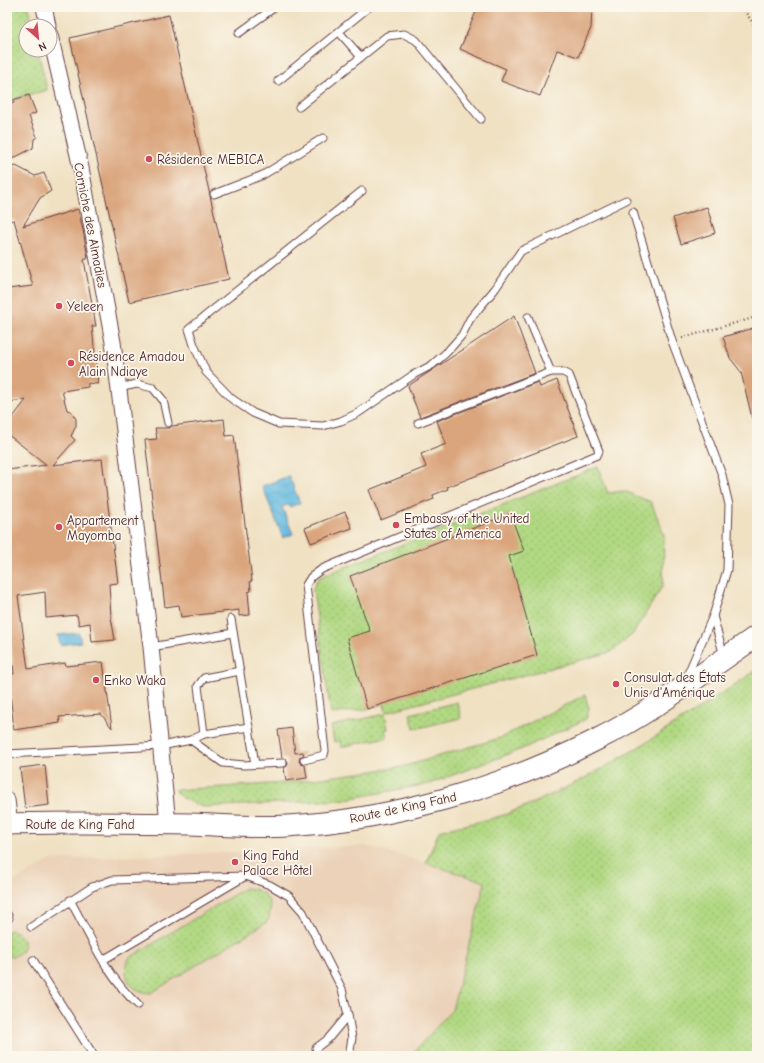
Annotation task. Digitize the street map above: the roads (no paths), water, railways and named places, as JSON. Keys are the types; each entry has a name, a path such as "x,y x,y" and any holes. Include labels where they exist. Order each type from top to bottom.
{"street":[{"path":"44,7 46,18"},
{"name":"Corniche des Almadies","path":"55,58 81,168 113,342 150,648 168,824"},
{"name":"Route de King Fahd","path":"8,824 286,826 357,818 430,803 476,790 596,741 629,722 757,636"},
{"path":"7,800 8,824"}],"lane":[{"path":"239,34 275,7"},
{"path":"278,81 369,7"},
{"path":"339,32 361,57"},
{"path":"298,107 387,36 404,34 416,40 481,119"},
{"path":"214,194 263,175 323,138"},
{"path":"362,191 189,329 194,345 206,372 232,399 253,413 279,424 323,426 341,421 358,413 413,375 432,365 447,352 462,335 470,319 496,289 521,251 626,200"},
{"path":"633,212 672,341 722,476 729,504 727,570 713,616 682,687"},
{"path":"528,317 551,372"},
{"path":"304,760 320,757 324,755 325,751 306,585 311,577 322,569 597,455 599,451 569,375 563,372 551,372 418,423"},
{"path":"118,388 137,384 153,388 163,400 168,423"},
{"path":"713,616 725,658"},
{"path":"231,618 255,764"},
{"path":"150,648 233,633"},
{"path":"204,734 198,686 200,682 204,678 240,671"},
{"path":"7,754 161,746 191,740 204,734 249,727"},
{"path":"191,740 223,763 283,763"},
{"path":"103,960 246,876"},
{"path":"31,927 92,887 112,880 246,876 270,885 289,896 303,912 342,988 352,1038 349,1056"},
{"path":"70,900 103,960 124,992 138,1005"},
{"path":"33,960 94,1056"},
{"path":"316,1048 328,1039 348,1015"}],"water":[{"path":"289,476 300,503 290,507 288,505 282,507 293,534 283,538 262,486"},
{"path":"79,633 81,642 60,645 58,635"}],"place":[{"name":"Résidence MEBICA","path":"149,159"},
{"name":"Yeleen","path":"59,306"},
{"name":"Résidence Amadou Alain Ndiaye","path":"71,363"},
{"name":"Embassy of the United States of America","path":"396,525"},
{"name":"Appartement Mayomba","path":"59,527"},
{"name":"Enko Waka","path":"96,680"},
{"name":"Consulat des États Unis d'Amérique","path":"616,684"},
{"name":"King Fahd Palace Hôtel","path":"235,862"}]}
